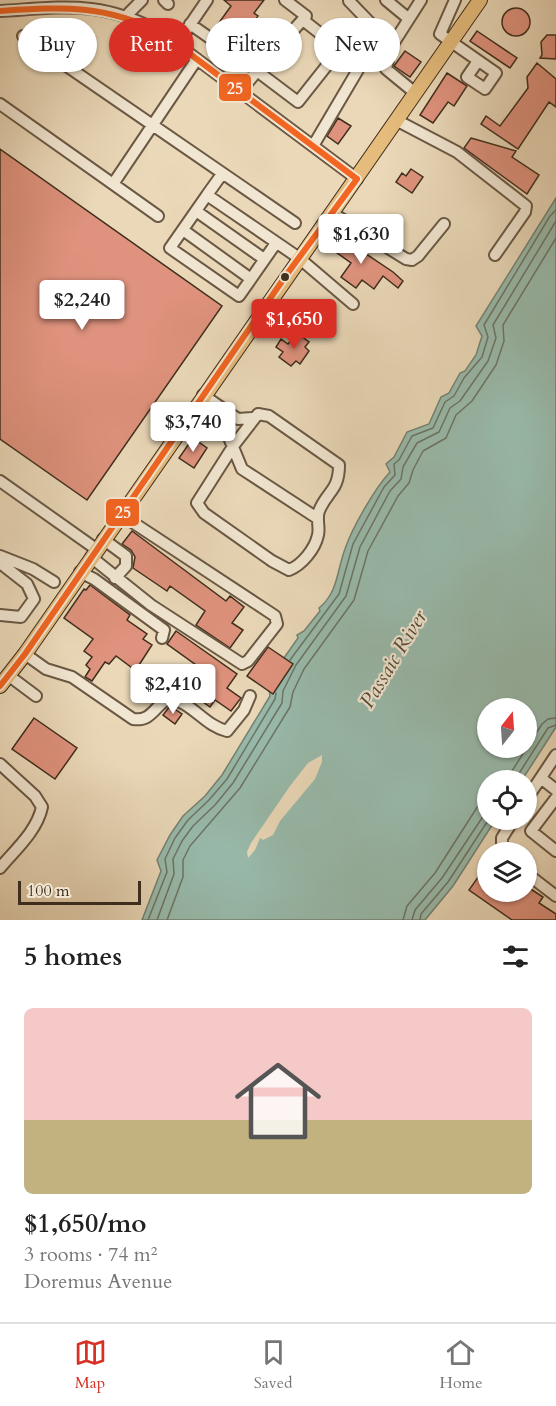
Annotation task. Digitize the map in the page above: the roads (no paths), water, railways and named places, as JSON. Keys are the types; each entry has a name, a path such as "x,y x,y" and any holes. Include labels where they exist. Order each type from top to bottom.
{"main road":[{"path":"4,680 298,258 357,179 414,92 480,0"}],"street":[{"path":"129,14 142,0"},
{"path":"194,18 207,0"},
{"path":"258,72 298,102 340,49 303,20 306,16 285,0"},
{"path":"386,0 409,19"},
{"path":"414,92 386,69 391,47 421,0"},
{"path":"455,0 440,34 478,61"},
{"path":"313,146 359,68 376,29 349,1"},
{"path":"0,11 78,4 112,8 138,18"},
{"path":"194,57 357,179"},
{"path":"113,184 197,59"},
{"path":"75,72 295,223"},
{"path":"240,92 256,72"},
{"path":"0,104 159,216"},
{"path":"396,120 457,152 526,206 525,212 495,255"},
{"path":"222,174 170,248 239,296 276,243"},
{"path":"207,195 298,258 353,304"},
{"path":"196,211 264,259"},
{"path":"332,213 406,259 412,260 418,256 444,224"},
{"path":"183,230 251,279"},
{"path":"203,395 238,419 252,418"},
{"path":"193,409 228,435 242,469 317,518"},
{"path":"258,414 270,416 339,465 339,481 320,509 317,518 318,535 301,565 290,570 272,561 204,513 197,503 199,496 252,418 258,414"},
{"path":"0,481 97,548 126,556 126,566 115,578"},
{"path":"97,548 115,578 151,605 242,664 248,661 276,624 275,616 120,514"},
{"path":"0,556 33,569 68,590"},
{"path":"0,563 27,584 34,599 21,616 0,615"},
{"path":"80,572 94,579 164,630 162,638"},
{"path":"27,584 34,578 54,582"},
{"path":"24,654 46,669 72,677 133,719 142,720 152,715 170,698 178,700 227,731 244,710 250,696"},
{"path":"4,680 36,696"},
{"path":"537,784 555,758"},
{"path":"0,764 35,796 42,807 40,818 29,834 0,868"},
{"path":"541,778 556,790"},
{"path":"556,798 531,831 556,851"},
{"path":"537,881 555,893"}],"water":[{"name":"Passaic River","path":"556,198 556,727 537,757 537,698 477,698 477,758 536,758 528,770 477,770 477,830 489,830 481,842 477,842 477,849 453,886 425,920 142,920 161,871 157,860 170,835 183,816 205,796 222,775 270,696 269,690 284,658 298,638 297,635 304,631 330,595 353,530 371,498 390,472 386,464 394,457 407,432 429,424 441,397 449,393 460,373 465,371 476,355 482,336 476,326"}]}
